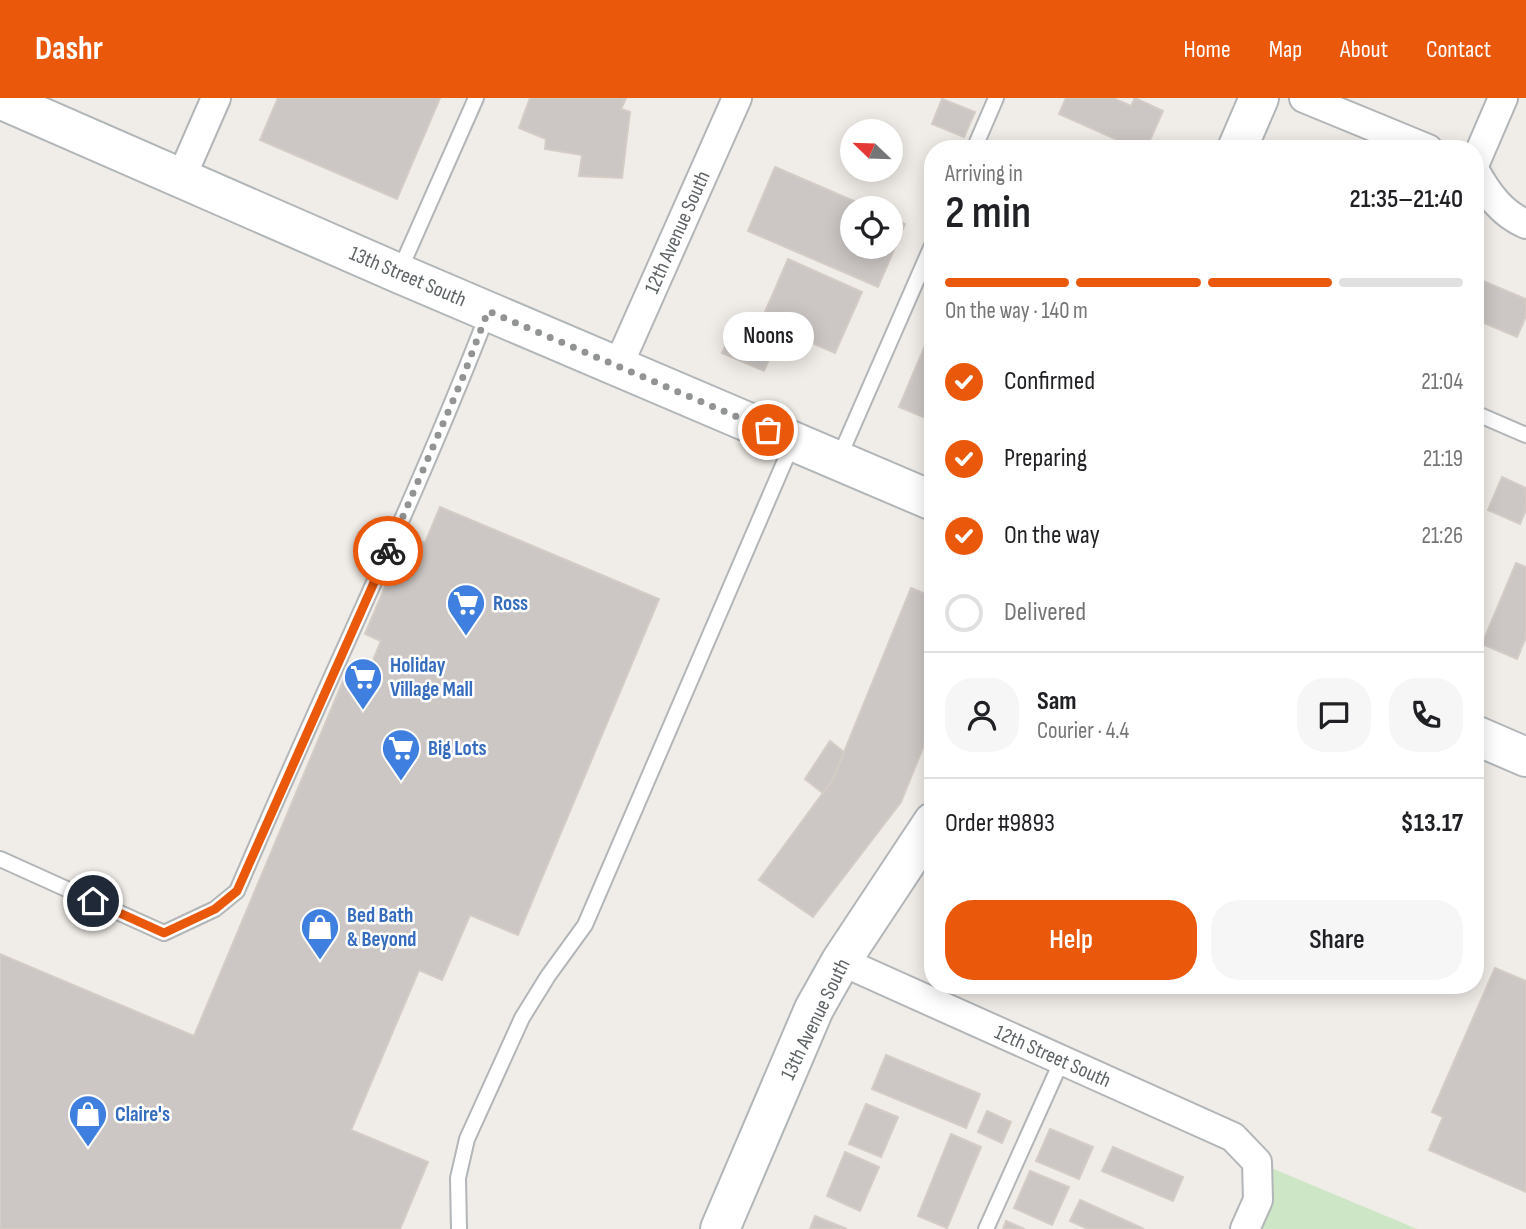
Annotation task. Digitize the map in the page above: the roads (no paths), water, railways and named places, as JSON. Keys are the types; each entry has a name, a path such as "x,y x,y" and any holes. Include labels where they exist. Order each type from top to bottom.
{"street":[{"path":"181,178 216,98"},
{"name":"12th Avenue South","path":"618,366 737,98"},
{"path":"1241,140 1259,98"},
{"path":"1304,98 1406,140"},
{"path":"1484,142 1503,98"},
{"name":"13th Street South","path":"0,99 398,273 924,497"},
{"path":"1484,185 1492,197 1516,219 1526,223"},
{"path":"1484,739 1526,757"},
{"name":"13th Avenue South","path":"720,1229 814,1009 841,961 924,836"},
{"name":"12th Street South","path":"841,961 1233,1137 1257,1162 1258,1199 1245,1229"}],"lane":[{"path":"398,273 476,98"},
{"path":"978,140 996,98"},
{"path":"838,460 924,264"},
{"path":"0,859 164,933 215,909 237,891 419,480 488,311"},
{"path":"1484,416 1526,435"},
{"path":"459,1229 458,1178 467,1139 522,1018 585,925 793,441"},
{"path":"986,1229 1062,1060"}],"place":[{"name":"Noons","path":"768,430"},
{"name":"Ross","path":"466,637"},
{"name":"Holiday Village Mall","path":"363,711"},
{"name":"Big Lots","path":"401,782"},
{"name":"Bed Bath & Beyond","path":"320,961"},
{"name":"Claire's","path":"88,1148"}]}
